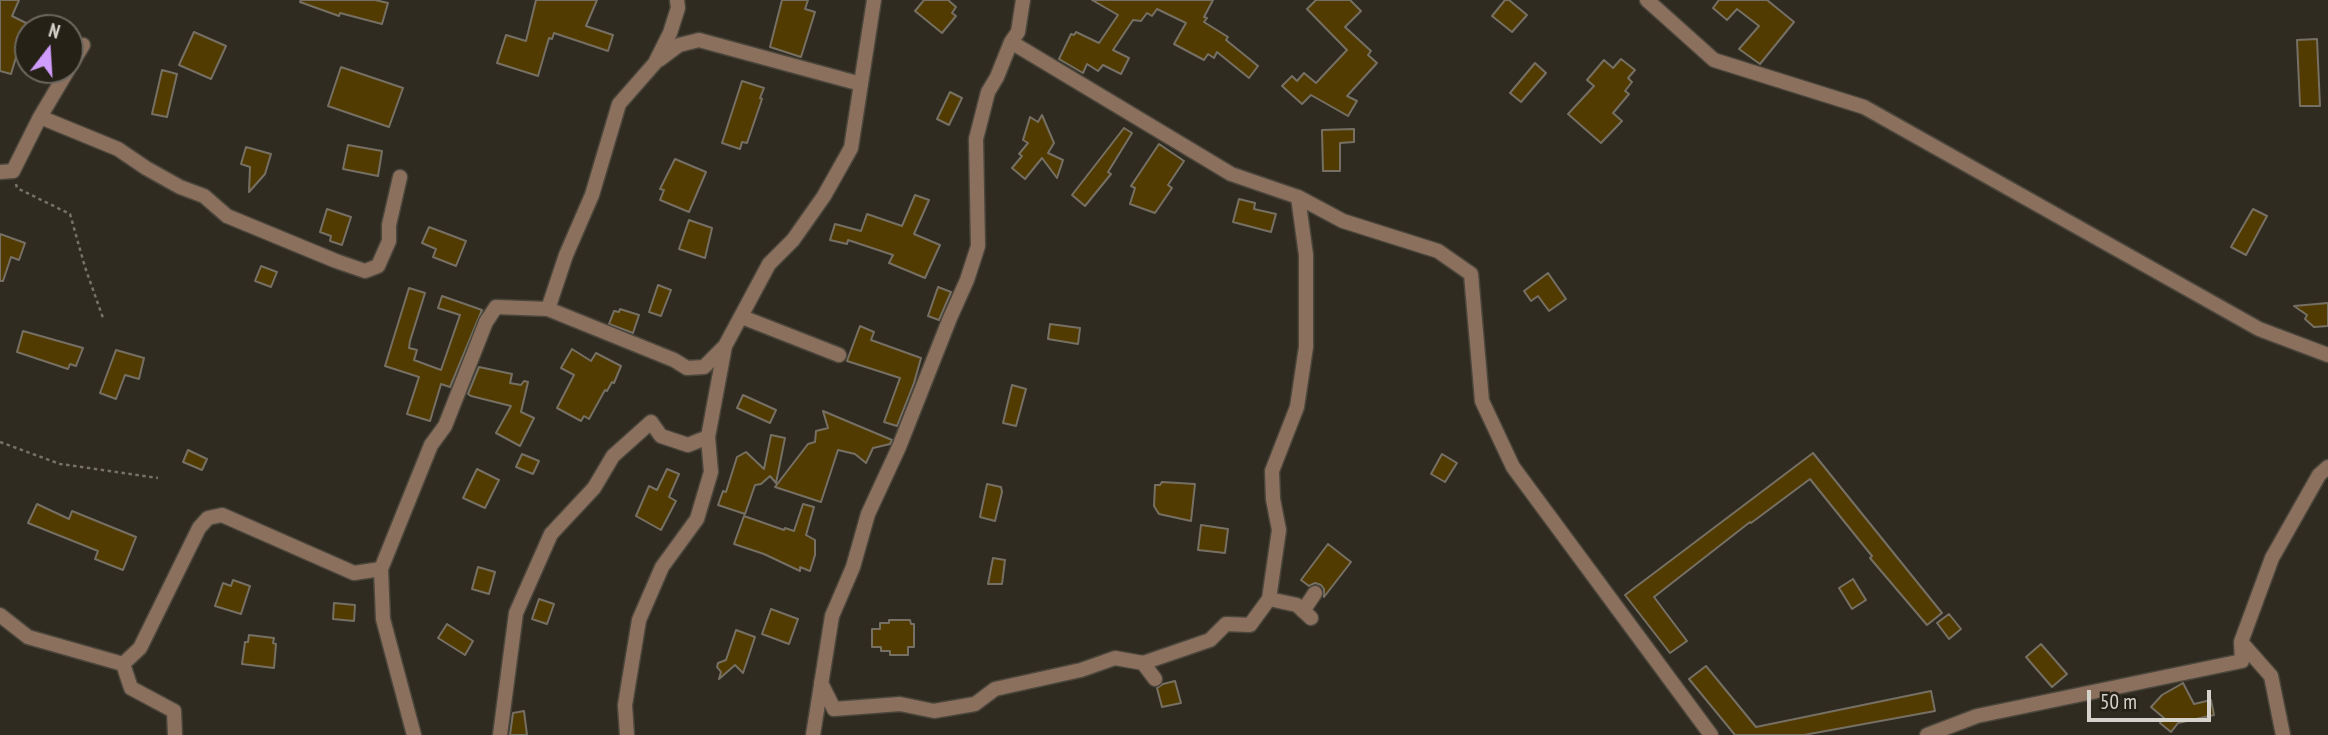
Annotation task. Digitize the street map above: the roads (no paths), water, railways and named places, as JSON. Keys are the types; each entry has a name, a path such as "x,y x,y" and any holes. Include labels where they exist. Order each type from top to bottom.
{"street":[{"path":"655,63 670,33 678,8 677,0"},
{"path":"414,735 383,619 381,569 431,445 445,426 486,322 496,307 548,309 674,360 687,368 704,367 725,346 769,264 793,240 824,196 851,148 874,0"},
{"path":"813,735 832,616 853,567 868,514 900,447 978,246 976,139 988,92 1018,32 1023,0"},
{"path":"1647,0 1714,60 1864,107 2259,329 2328,355"},
{"path":"548,309 566,255 592,195 619,104 655,63 679,45 699,40 861,84"},
{"path":"1011,42 1231,174 1298,197 1343,221 1438,251 1471,274 1482,401 1513,467 1711,735"},
{"path":"6,172 60,84"},
{"path":"40,117 118,149 157,174 204,196 227,216 365,271 378,266 388,241 400,177"},
{"path":"821,683 834,709 900,705 934,711 975,704 995,689 1082,670 1115,658 1143,663 1210,640 1226,624 1250,625 1269,599 1279,530 1273,499 1272,471 1297,407 1307,347 1306,255 1298,197"},
{"path":"742,317 839,355"},
{"path":"627,735 625,705 639,620 662,567 697,519 711,472 708,437 725,346"},
{"path":"500,735 516,612 551,534 594,488 613,456 651,422 661,436 688,445 708,437"},
{"path":"1927,735 1977,716 2242,661 2241,642 2272,558 2319,475 2328,467"},
{"path":"123,664 140,648 199,528 208,518 222,515 354,573 381,569"},
{"path":"1269,599 1297,605 1307,615 1315,593"},
{"path":"0,615 28,637 123,664"},
{"path":"2241,642 2271,676 2283,735"},
{"path":"1143,663 1155,679"},
{"path":"123,664 131,688 174,711 175,735"}]}
